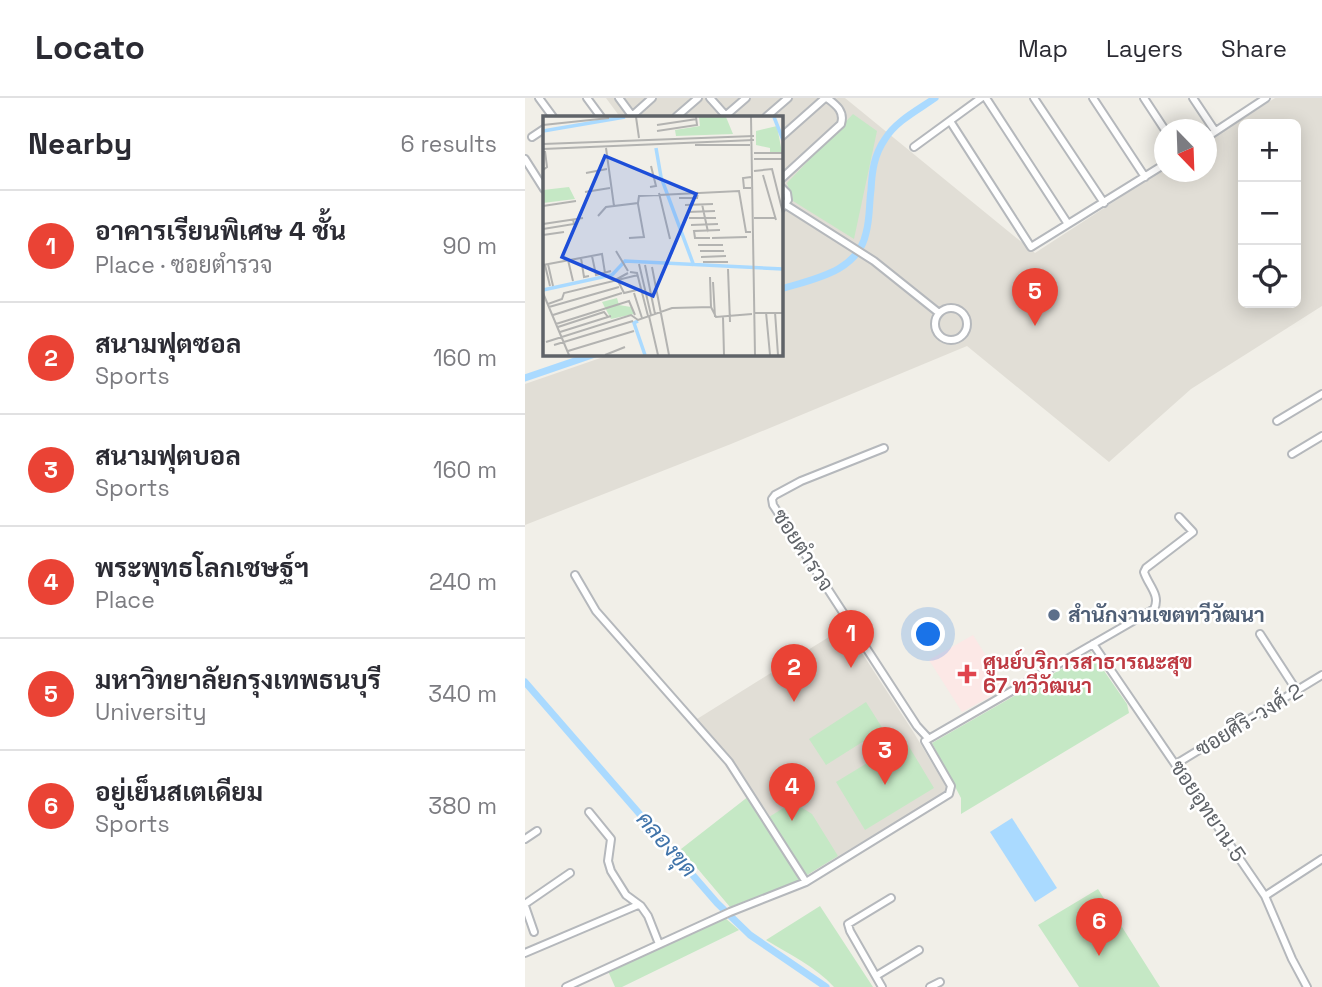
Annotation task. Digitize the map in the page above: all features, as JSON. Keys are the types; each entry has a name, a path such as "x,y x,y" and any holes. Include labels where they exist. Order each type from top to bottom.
{"street":[{"path":"539,98 552,116"},
{"path":"587,98 600,116"},
{"path":"619,98 633,116 652,98"},
{"path":"677,116 698,98"},
{"path":"710,98 725,116"},
{"path":"727,116 746,98"},
{"path":"767,116 788,98"},
{"path":"782,136 826,98 841,112 841,124 782,176"},
{"path":"914,147 983,98 1068,224"},
{"path":"1034,98 1104,203"},
{"path":"1093,98 1145,177"},
{"path":"1144,98 1157,119"},
{"path":"1193,98 1207,119"},
{"path":"1217,130 1266,98"},
{"path":"950,121 1031,247 1154,171"},
{"path":"531,137 543,130"},
{"path":"525,159 543,187"},
{"path":"782,188 787,193 783,207 852,245 939,313"},
{"path":"950,308 962,312 967,326 962,336 953,340 939,335 935,325 939,313 950,308"},
{"path":"1277,421 1322,394"},
{"path":"1292,454 1322,436"},
{"name":"ซอยตำรวจ","path":"884,448 801,481 772,499 773,505 913,720 928,738"},
{"path":"566,987 730,912 806,882 949,794 952,790 949,782 925,741 1154,609 1157,605 1156,595 1143,572 1193,532 1179,517"},
{"path":"575,575 596,611 729,762 806,882"},
{"path":"1260,634 1297,691"},
{"name":"ซอยอุทยาน 5","path":"1093,644 1265,896 1307,987"},
{"name":"ซอยศิริ-วงศ์ 2","path":"1176,764 1322,675"},
{"path":"589,812 611,839 608,861 611,871 625,895 648,916 659,944"},
{"path":"525,839 537,831"},
{"path":"1265,896 1322,859"},
{"path":"534,932 525,905 570,873"},
{"path":"882,987 848,924 891,898"},
{"path":"525,953 638,905"},
{"path":"876,976 919,950"},
{"path":"930,987 940,982"}],"shaded area":[{"path":"606,98 845,98 1035,253 1154,176 1154,182 1217,182 1217,136 1238,122 1238,308 1301,308 1301,119 1243,119 1275,98 1322,98 1322,306 1191,389 1109,462 967,346 731,444 525,525 525,384 609,355 782,355 782,116 619,116"},
{"path":"845,627 948,790 807,875 734,762 697,719"},
{"name":"ศูนย์บริการสาธารณะสุข 67 ทวีวัฒนา","path":"973,635 1006,688 962,712 929,660"}],"green space":[{"path":"853,114 877,131 854,239 793,201 787,183"},
{"path":"1091,652 1127,704 1129,713 961,814 961,798 932,743"},
{"path":"866,702 883,729 826,765 809,739"},
{"path":"905,740 934,788 865,830 836,782"},
{"path":"749,796 800,880 730,907 681,849"},
{"path":"793,802 812,814 838,856 807,875 769,817"},
{"path":"1098,889 1160,987 1079,987 1038,925"},
{"path":"820,906 873,987 834,987 811,967 766,940"},
{"path":"725,918 739,930 622,987 615,987 608,971"}],"water":[{"path":"1012,818 1057,888 1035,902 990,832"}],"waterway":[{"path":"782,289 833,272 854,257 866,233 873,170 881,145 901,121 935,98"},
{"path":"525,378 592,355"},
{"name":"คลองขุด","path":"525,682 717,903 750,935 826,987"}],"place":[{"name":"มหาวิทยาลัยกรุงเทพธนบุรี","path":"1035,326"},
{"name":"สำนักงานเขตทวีวัฒนา","path":"1054,615"},
{"name":"อาคารเรียนพิเศษ 4 ชั้น","path":"851,668"},
{"name":"ศูนย์บริการสาธารณะสุข 67 ทวีวัฒนา","path":"967,674"},
{"name":"สนามฟุตซอล","path":"794,702"},
{"name":"สนามฟุตบอล","path":"885,785"},
{"name":"พระพุทธโลกเชษฐ์ฯ","path":"792,821"},
{"name":"อยู่เย็นสเตเดียม","path":"1099,956"}]}
